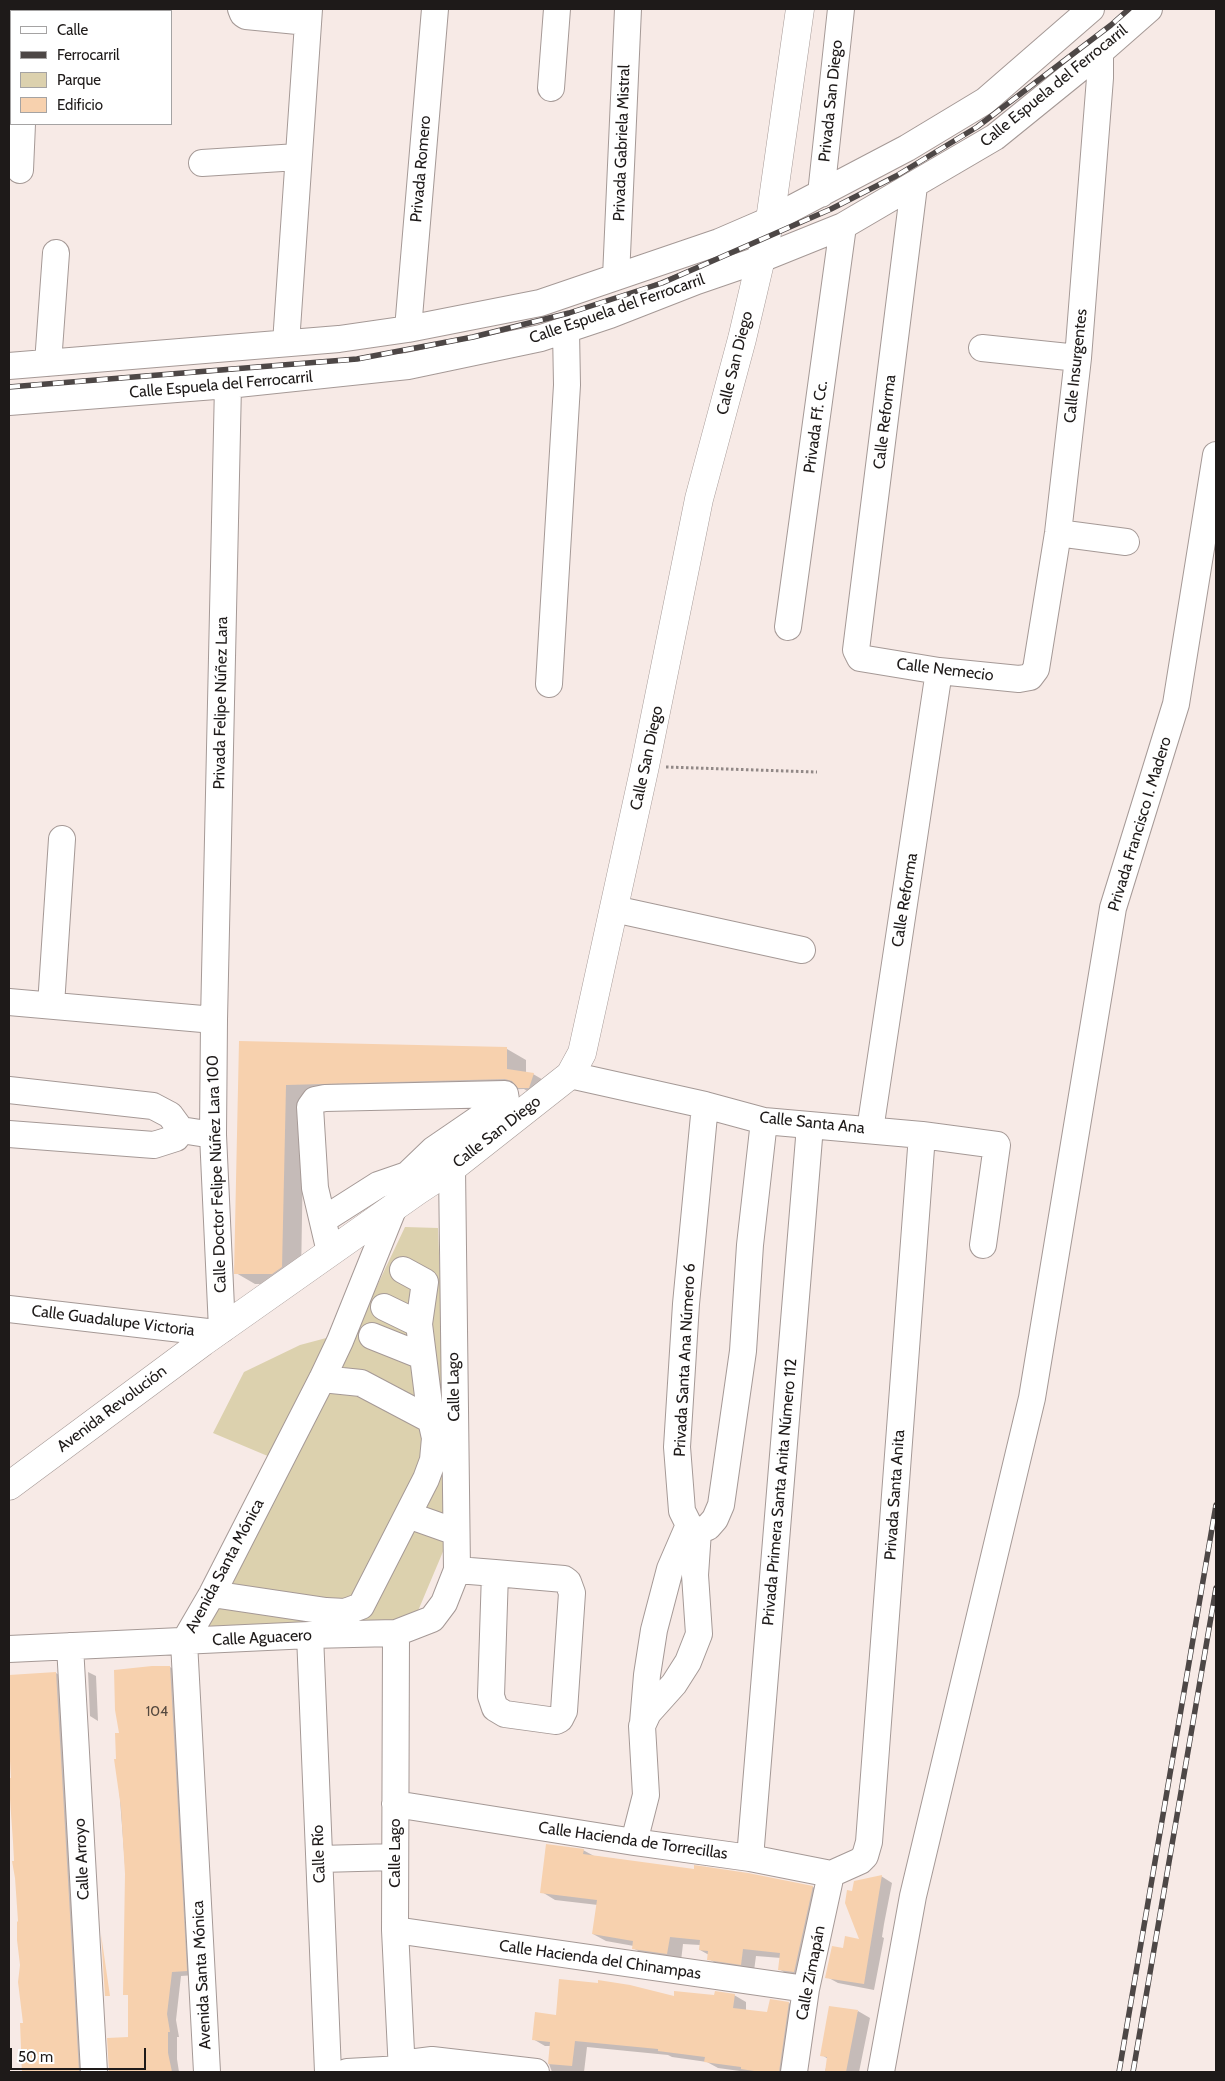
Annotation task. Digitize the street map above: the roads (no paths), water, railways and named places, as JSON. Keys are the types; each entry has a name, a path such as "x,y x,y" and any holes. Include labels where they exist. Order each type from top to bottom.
{"main road":[{"name":"Calle San Diego","path":"214,1335 394,1207 412,1183 452,1168 570,1075 582,1053 645,766 699,499 770,220 800,9"},
{"name":"Avenida Revolución","path":"16,1475 214,1335"}],"street":[{"path":"241,9 246,16 308,16 286,343"},
{"name":"Privada Romero","path":"408,329 435,9"},
{"path":"551,88 557,9"},
{"name":"Privada Gabriela Mistral","path":"616,277 628,9"},
{"name":"Privada San Diego","path":"820,194 841,9"},
{"name":"Calle Espuela del Ferrocarril","path":"9,366 339,340 408,329 540,303 719,242 770,220 907,148 985,101 1091,9"},
{"name":"Calle Espuela del Ferrocarril","path":"9,402 228,386 408,366 541,338 566,330 761,259 843,226 914,186 995,136 1100,52 1149,9"},
{"name":"Calle Insurgentes","path":"1030,678 1036,669 1058,534 1078,358 1100,78 1100,52"},
{"path":"20,170 22,125"},
{"path":"202,163 298,157"},
{"name":"Calle Reforma","path":"860,658 856,650 914,186"},
{"name":"Privada Ff. Cc.","path":"788,627 843,226"},
{"path":"48,363 56,253"},
{"path":"549,684 567,385 566,330"},
{"path":"982,348 1078,358"},
{"name":"Privada Felipe Núñez Lara","path":"214,1020 228,386"},
{"name":"Privada Francisco I. Madero","path":"881,2072 913,1896 1032,1398 1113,908 1176,704 1216,455"},
{"path":"1058,534 1126,542"},
{"name":"Calle Nemecio","path":"860,658 939,670 1019,679 1030,678"},
{"name":"Calle Reforma","path":"870,1130 939,670"},
{"path":"52,1005 62,839"},
{"path":"614,909 802,950"},
{"path":"9,1002 214,1020"},
{"name":"Calle Doctor Felipe Núñez Lara 100","path":"214,1020 214,1335"},
{"name":"Calle Santa Ana","path":"570,1075 705,1105 764,1121 922,1135 997,1145 983,1245"},
{"path":"9,1090 153,1106 170,1115 181,1130 213,1135"},
{"path":"322,1220 378,1185 412,1183 433,1150 506,1100 505,1094 325,1098 315,1100 310,1107 314,1175 322,1220 330,1252"},
{"name":"Privada Santa Ana Número 6","path":"645,1719 674,1684 688,1662 699,1634 693,1528 682,1511 677,1447 686,1304 705,1105"},
{"path":"634,1842 646,1795 646,1675 654,1630 670,1569 693,1528 708,1527 715,1519 721,1505 743,1351 750,1245 764,1121"},
{"name":"Privada Primera Santa Anita Número 112","path":"750,1858 810,1126"},
{"path":"9,1134 154,1145 176,1138 181,1130"},
{"name":"Privada Santa Anita","path":"831,1874 860,1861 865,1856 869,1842 922,1135"},
{"name":"Calle Lago","path":"444,1602 457,1570 452,1168"},
{"name":"Avenida Santa Mónica","path":"207,2072 184,1642 212,1594 322,1379 340,1341 394,1207"},
{"path":"212,1594 326,1611 346,1612 361,1606 426,1479 433,1460 435,1438 419,1324 424,1282 403,1270"},
{"path":"384,1307 419,1324"},
{"name":"Calle Guadalupe Victoria","path":"9,1308 214,1335"},
{"name":"Calle Guadalupe Victoria","path":"9,1323 214,1335"},
{"path":"372,1336 422,1356"},
{"path":"322,1379 362,1384 431,1420"},
{"path":"408,1515 456,1532"},
{"path":"457,1570 495,1573 564,1579 571,1586 564,1711 560,1719 556,1721 551,1722 504,1714 494,1708 491,1696 495,1573"},
{"name":"Calle Aguacero","path":"9,1649 310,1635 396,1633 432,1619 444,1602"},
{"name":"Calle Lago","path":"396,1633 395,1930 402,2071"},
{"name":"Calle Río","path":"310,1635 328,2072"},
{"name":"Calle Arroyo","path":"70,1646 94,2072"},
{"name":"Calle Hacienda de Torrecillas","path":"395,1804 634,1842 750,1858 831,1874"},
{"path":"320,1859 395,1856"},
{"name":"Calle Zimapán","path":"794,2072 806,1989 831,1874"},
{"name":"Calle Hacienda del Chinampas","path":"395,1930 806,1989"},
{"path":"347,2072 402,2071 416,2062 432,2060 536,2072"}],"railway":[{"path":"9,387 357,359 473,337 569,313 662,283 831,209 896,176 977,127 1111,25 1129,9"},
{"path":"1119,2072 1216,1505"},
{"path":"1133,2072 1216,1588"}]}
